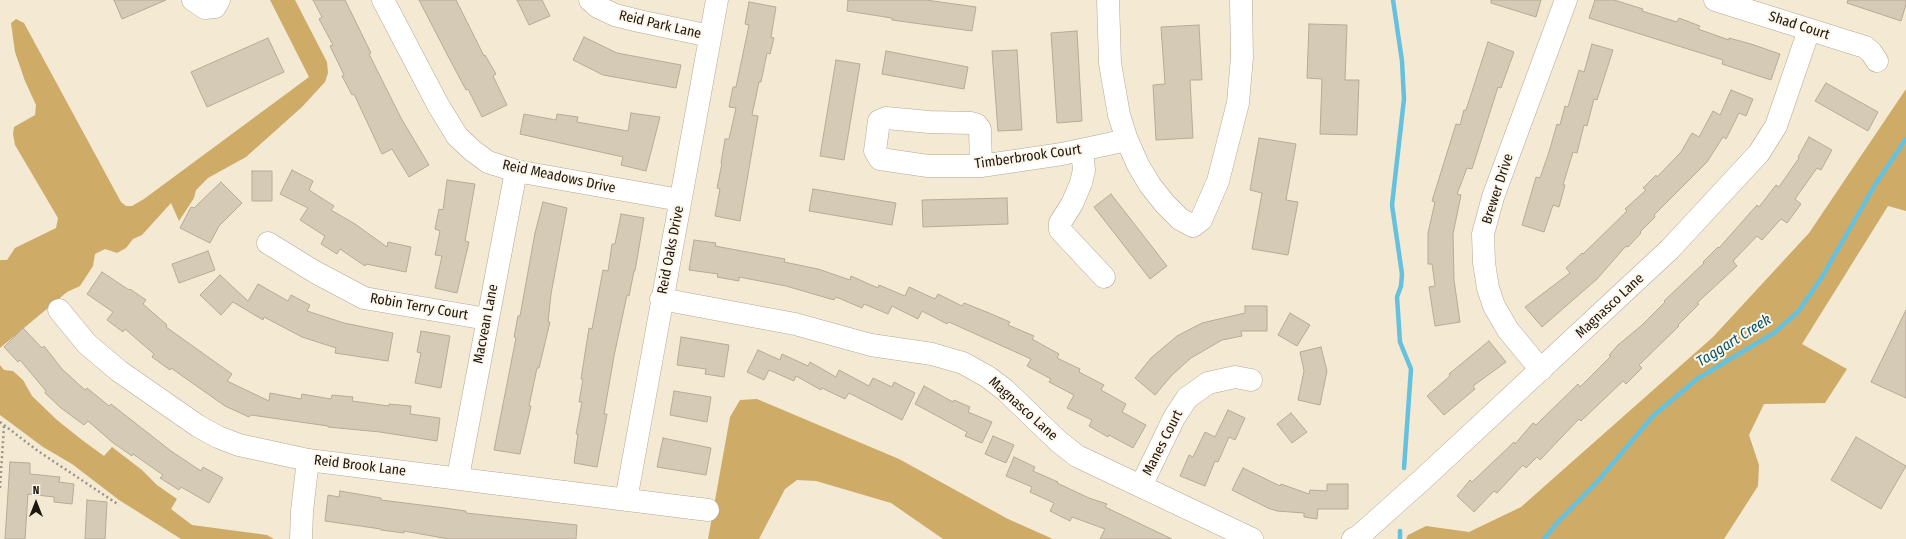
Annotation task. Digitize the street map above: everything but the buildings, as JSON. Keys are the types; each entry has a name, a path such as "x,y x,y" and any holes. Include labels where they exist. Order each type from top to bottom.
{"street":[{"path":"193,0 205,8 215,7 219,0"},
{"name":"Reid Meadows Drive","path":"383,0 438,105 457,136 488,162 516,171 680,200"},
{"name":"Reid Park Lane","path":"590,0 598,7 621,16 710,36"},
{"name":"Reid Oaks Drive","path":"626,500 717,0"},
{"path":"1108,0 1110,63 1119,115 1127,140 1138,165 1154,190 1180,219 1193,226 1201,220 1218,181 1238,103 1242,57 1241,0"},
{"name":"Brewer Drive","path":"1541,370 1508,330 1494,306 1488,288 1484,262 1483,234 1493,197 1566,0"},
{"name":"Shad Court","path":"1715,0 1865,47 1872,52 1877,61"},
{"name":"Magnasco Lane","path":"1353,539 1358,537 1424,478 1670,249 1759,152 1776,126 1809,30"},
{"name":"Timberbrook Court","path":"981,166 980,129 977,125 971,123 882,119 879,121 875,151 880,159 928,166 981,166 1082,150 1127,140"},
{"path":"1082,150 1084,170 1081,183 1072,204 1060,223 1060,230 1104,277"},
{"name":"Macvean Lane","path":"458,477 516,171"},
{"name":"Robin Terry Court","path":"268,243 315,272 364,298 487,319"},
{"name":"Magnasco Lane","path":"662,299 796,324 872,345 932,354 963,363 988,377 1005,390 1058,441 1077,456 1252,539"},
{"name":"Reid Brook Lane","path":"59,310 87,344 119,370 198,426 218,437 239,445 308,460 458,477 708,510"},
{"name":"Manes Court","path":"1141,486 1174,418 1188,398 1208,383 1235,377 1251,380"},
{"path":"301,539 302,511 308,460"}],"path":[{"path":"0,422 120,505"},
{"path":"0,488 4,425"}],"shaded area":[{"path":"270,0 295,0 327,62 328,73 325,82 302,107 246,157 208,178 196,190 194,198 179,221 171,203 142,235 133,239 126,248 117,253 105,249 95,254 93,266 80,286 67,292 0,348 0,260 7,260 15,248 56,228 58,218 15,145 13,134 14,127 35,115 36,105 25,81 15,52 11,23 16,19 24,23 121,202 126,206 132,206 144,199 309,77"},
{"path":"1906,89 1906,211 1888,206 1802,344 1847,369 1825,403 1764,404 1749,435 1759,465 1758,486 1724,539 1406,539 1408,535 1426,526 1469,532 1521,507 1713,337 1809,233"},
{"path":"0,365 4,370 13,371 23,380 32,396 57,420 82,440 104,456 112,447 142,470 157,485 177,499 171,509 192,525 267,535 274,539 181,539 119,500 72,464 43,447 0,415"},
{"path":"757,399 899,459 1008,519 1053,539 943,539 891,503 816,481 797,480 785,489 759,539 708,539 730,417 740,400"}],"waterway":[{"path":"1393,0 1402,61 1404,99 1392,205 1402,274 1401,286 1397,297 1400,342 1411,369 1404,468"},
{"name":"Taggart Creek","path":"1544,539 1557,523 1598,481 1653,416 1697,379 1774,333 1798,312 1822,277 1875,185 1906,139"},
{"path":"1400,531 1400,539"}]}
